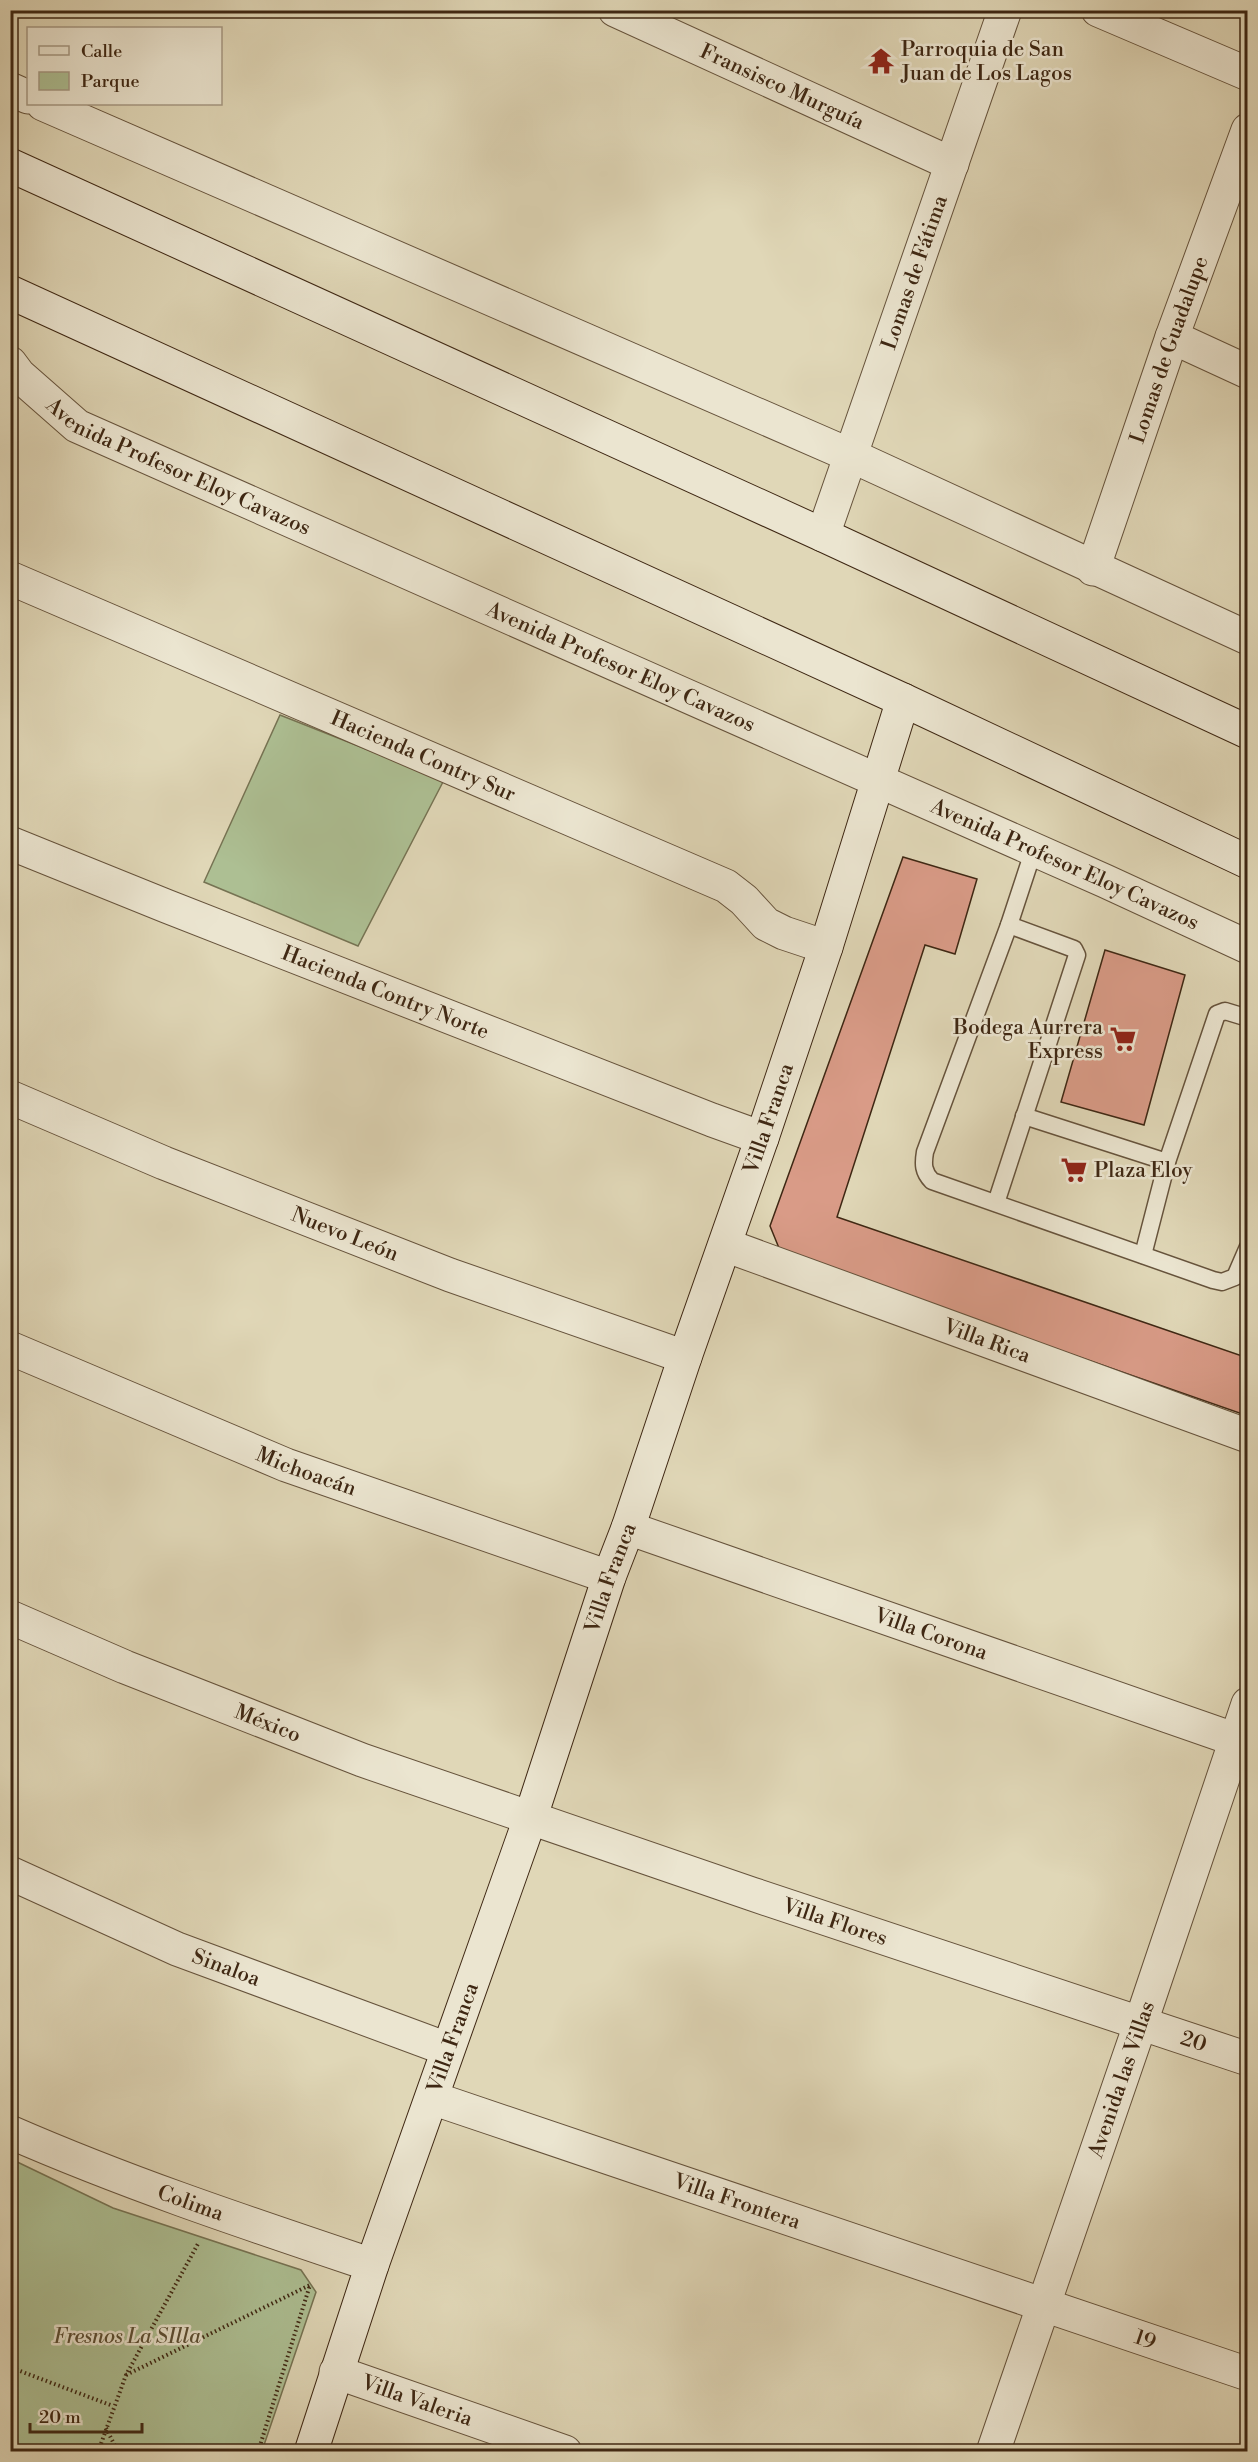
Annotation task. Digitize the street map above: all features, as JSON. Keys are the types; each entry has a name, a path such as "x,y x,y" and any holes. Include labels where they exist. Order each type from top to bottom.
{"street":[{"name":"Fransisco Murguía","path":"615,10 952,164"},
{"name":"Lomas de Fátima","path":"824,535 1005,10"},
{"path":"1098,10 1248,74"},
{"path":"10,89 27,97"},
{"path":"46,105 852,456 1093,569 1248,638"},
{"name":"Lomas de Guadalupe","path":"1093,569 1172,337 1248,130"},
{"path":"10,165 824,535 1248,732"},
{"path":"10,292 903,700 1248,862"},
{"path":"1172,337 1248,372"},
{"name":"Avenida Profesor Eloy Cavazos","path":"10,363 19,375 77,426 1034,849 1248,947"},
{"name":"Hacienda Contry Sur","path":"10,578 726,886 744,900 766,924 784,933 826,947"},
{"name":"Villa Franca","path":"311,2451 372,2265 531,1816 609,1577 628,1528 762,1138 826,947 903,700"},
{"name":"Hacienda Contry Norte","path":"10,843 232,933 762,1138"},
{"name":"Nuevo León","path":"10,1097 164,1163 450,1275 685,1357"},
{"name":"Villa Rica","path":"725,1245 1248,1436"},
{"name":"Michoacán","path":"10,1348 285,1465 609,1577"},
{"name":"Villa Corona","path":"628,1528 1241,1741"},
{"name":"México","path":"10,1617 125,1667 362,1760 531,1816"},
{"name":"Avenida las Villas","path":"993,2451 1241,1741 1248,1704"},
{"name":"Villa Flores","path":"531,1816 752,1894 1142,2022"},
{"name":"Sinaloa","path":"10,1873 177,1949 447,2049"},
{"name":"20","path":"1142,2022 1248,2059"},
{"name":"Villa Frontera","path":"432,2097 1043,2306"},
{"name":"Colima","path":"10,2132 215,2213 372,2265"},
{"name":"19","path":"1043,2306 1248,2374"},
{"name":"Villa Valeria","path":"336,2372 565,2451"}],"lane":[{"path":"1034,849 1009,925 925,1152 923,1165 927,1176 932,1181 1222,1282 1235,1277 1248,1247"},
{"path":"996,1203 1077,952 1009,925"},
{"path":"1143,1255 1167,1162 1217,1014 1225,1011 1248,1018"},
{"path":"1024,1116 1167,1162"}],"path":[{"path":"98,2451 126,2375 215,2213"},
{"path":"126,2375 310,2285 258,2451"},
{"path":"10,2343 15,2359 11,2370 113,2406"},
{"path":"105,2427 118,2451"}],"green space":[{"path":"280,715 444,780 358,946 204,882"},
{"name":"Fresnos La SIlla","path":"11,2159 113,2208 301,2270 316,2292 262,2451 11,2451"}],"building":[{"path":"903,857 977,879 955,954 925,945 837,1217 1248,1358 1248,1416 781,1253 770,1226"},
{"name":"Bodega Aurrera Express","path":"1105,950 1185,975 1144,1125 1061,1102"}],"place":[{"name":"Parroquia de San Juan de Los Lagos","path":"881,61"},
{"name":"Bodega Aurrera Express","path":"1123,1039"},
{"name":"Plaza Eloy","path":"1074,1170"}]}
